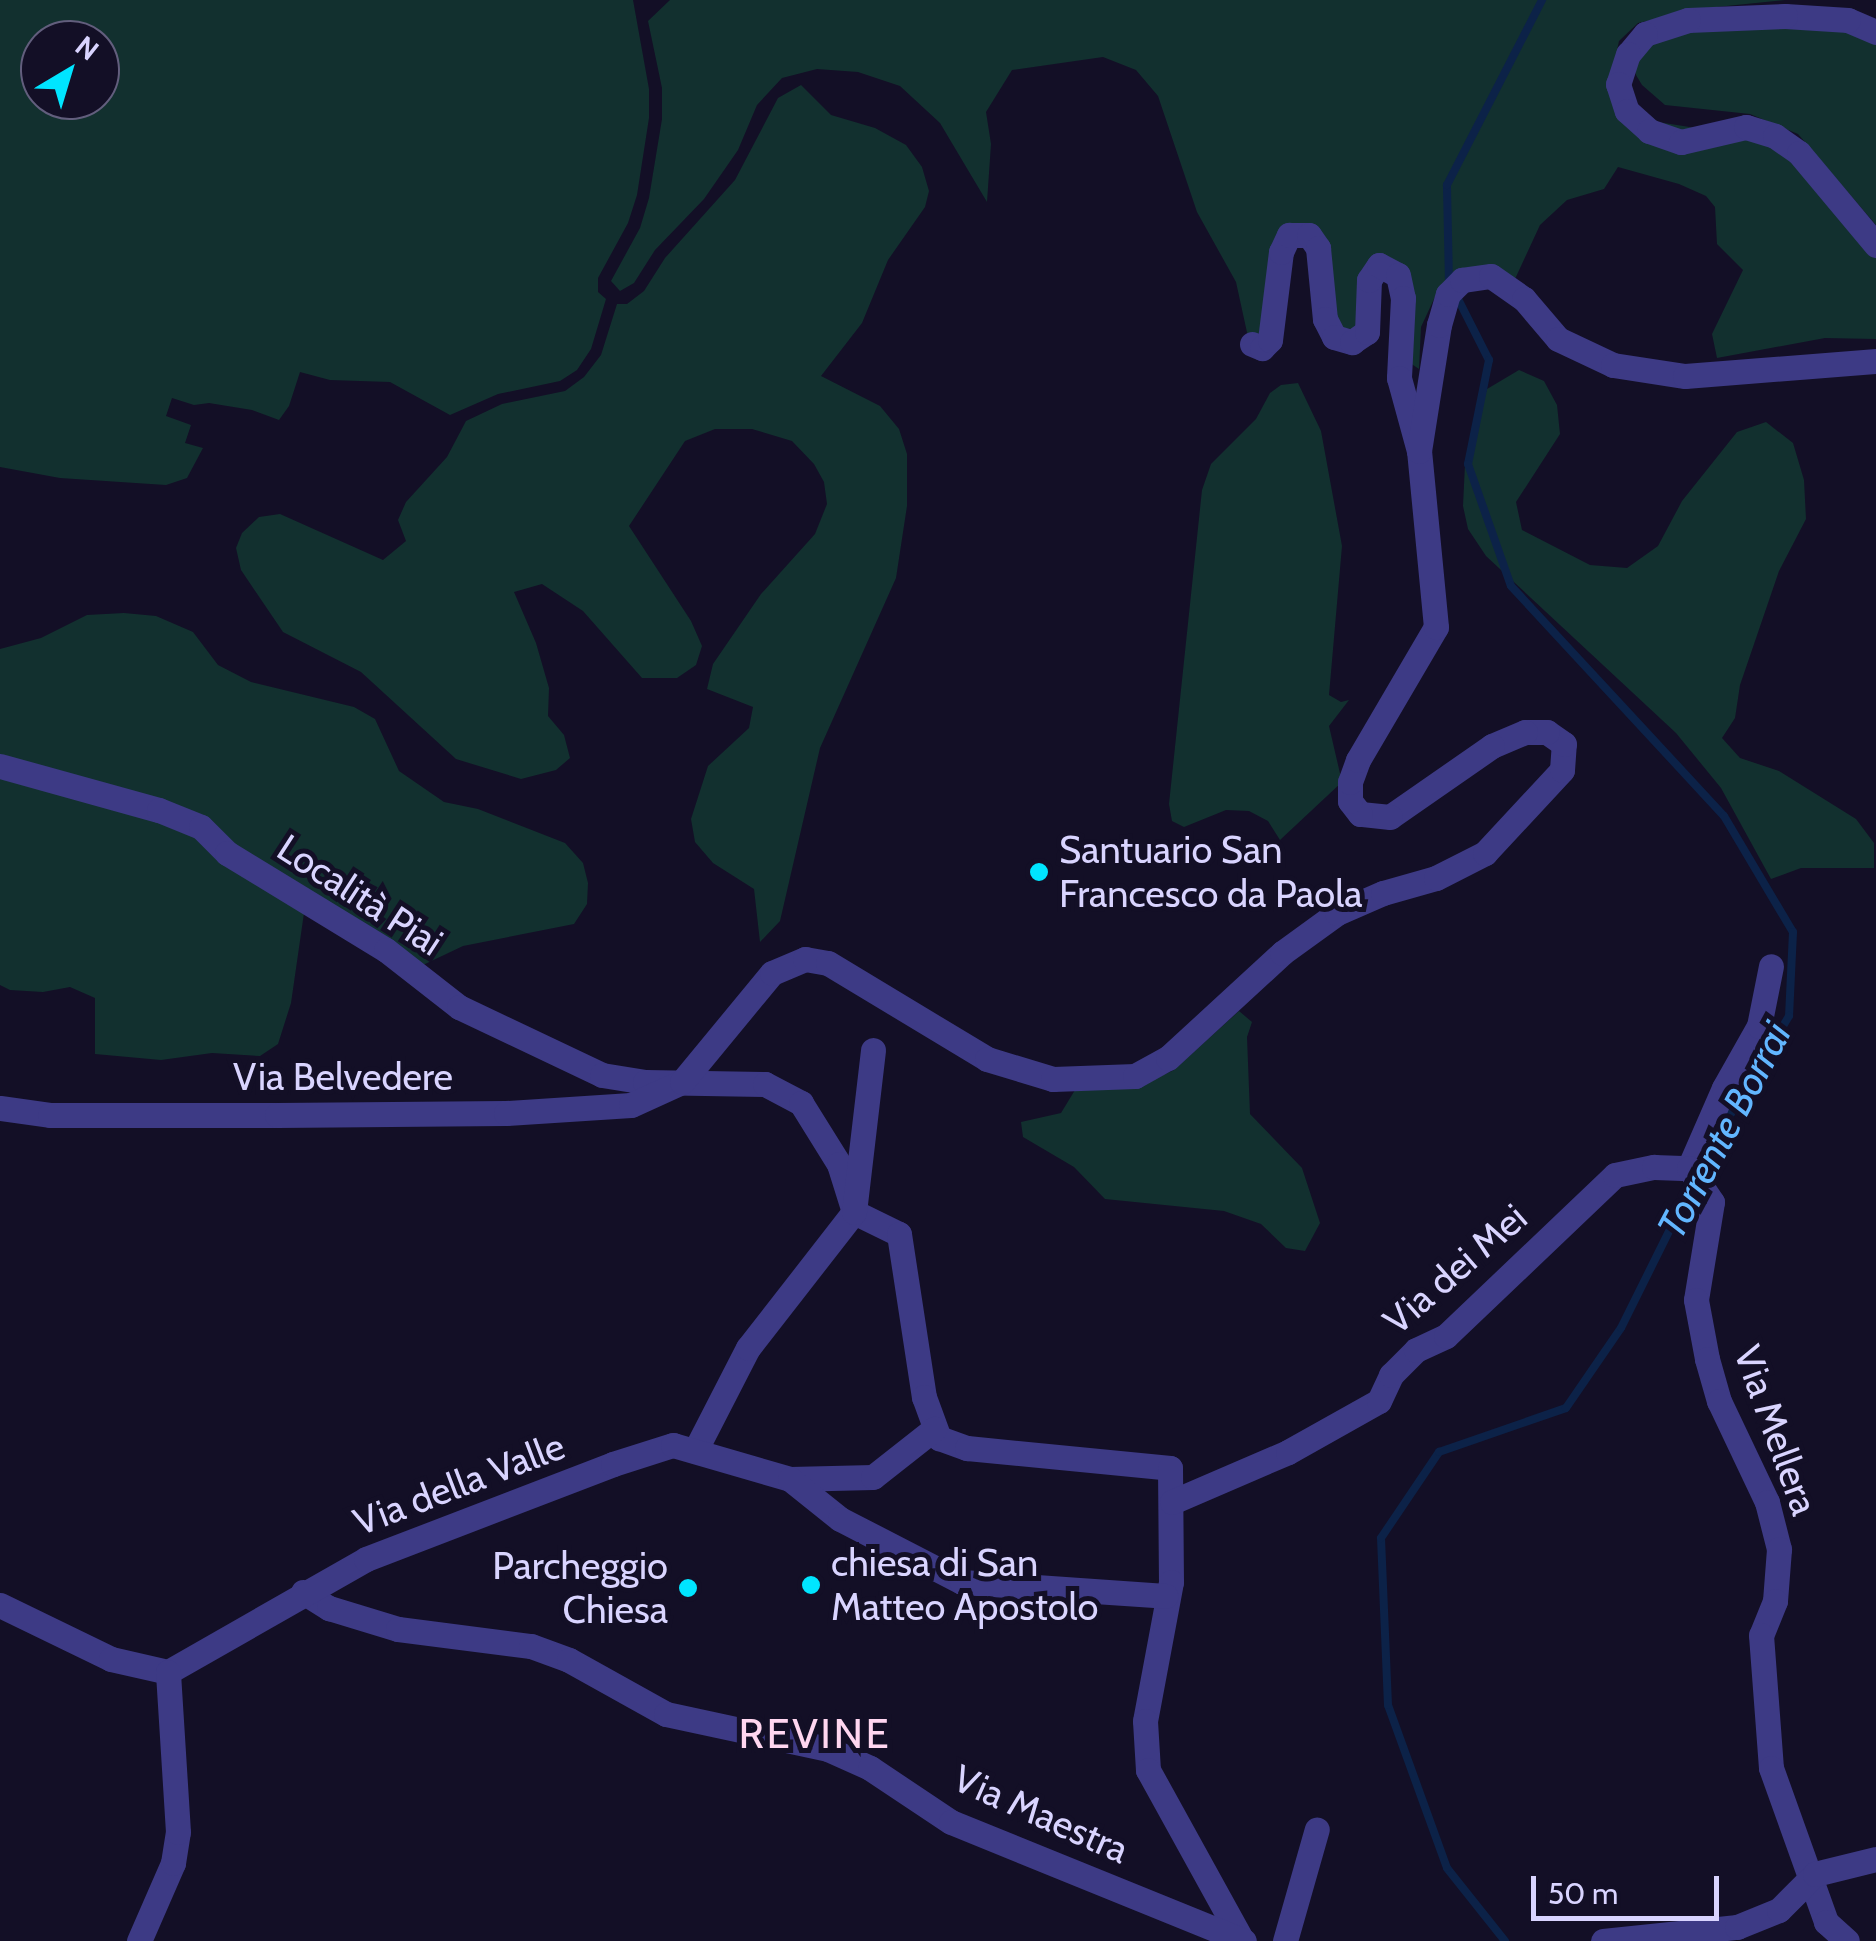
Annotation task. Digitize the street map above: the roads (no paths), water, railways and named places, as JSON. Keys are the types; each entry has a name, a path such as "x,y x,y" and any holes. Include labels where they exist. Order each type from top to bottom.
{"street":[{"path":"1876,32 1848,20 1785,16 1688,20 1645,34 1628,54 1618,84 1627,112 1649,130 1681,142 1746,126 1775,136 1799,153 1876,245"},
{"path":"682,1082 772,973 804,959 828,963 1005,1066 1052,1079 1135,1076 1168,1058 1282,953 1337,913 1383,893 1436,878 1485,853 1562,770 1564,744 1547,732 1525,732 1492,746 1390,817 1360,814 1350,800 1350,782 1358,760 1436,627 1419,451 1398,378 1404,298 1398,276 1379,265 1370,280 1367,332 1352,342 1334,337 1325,319 1318,248 1308,234 1289,235 1281,252 1270,340 1262,348 1252,344"},
{"path":"1419,451 1438,325 1455,287 1491,276 1524,299 1558,339 1613,364 1685,376 1876,361"},
{"name":"Località Piai","path":"0,766 159,810 200,828 227,854 386,950 459,1007 602,1075 645,1082 682,1082"},
{"path":"1693,1174 1724,1088 1759,1026 1770,966"},
{"path":"695,1451 748,1348 854,1212 873,1050"},
{"path":"682,1082 764,1084 801,1103 839,1164 854,1212 899,1234 911,1326 934,1429 948,1444 1170,1468 1171,1582 1145,1721 1148,1770 1242,1939"},
{"name":"Via Belvedere","path":"0,1108 50,1115 506,1113 631,1105 682,1082"},
{"name":"Via dei Mei","path":"1172,1502 1288,1452 1380,1401 1391,1375 1416,1350 1446,1336 1615,1175 1654,1167 1693,1174"},
{"name":"Via Mellera","path":"1693,1174 1712,1202 1696,1300 1720,1401 1766,1502 1779,1549 1775,1601 1762,1635 1761,1674 1771,1768 1826,1922 1847,1941"},
{"path":"790,1479 873,1477 934,1429"},
{"name":"Via della Valle","path":"168,1672 366,1559 613,1464 673,1446 790,1479"},
{"path":"790,1479 840,1520 962,1582 1166,1596"},
{"name":"Via Maestra","path":"303,1592 329,1608 398,1629 531,1646 569,1660 666,1714 828,1749 870,1768 951,1822 1242,1939"},
{"path":"0,1605 111,1659 168,1672 178,1832 173,1863 139,1941"},
{"path":"1285,1941 1316,1829"},
{"path":"1602,1941 1737,1927 1779,1910 1810,1878 1876,1859"}],"waterway":[{"name":"Torrente Borrai","path":"1449,283 1447,185 1542,0"},
{"name":"Torrente Borrai","path":"1456,295 1489,360 1468,464 1511,586 1724,816 1793,932 1789,1016 1710,1149"},
{"name":"Torrente Borrai","path":"1505,1941 1447,1868 1388,1705 1381,1538 1439,1452 1566,1408 1621,1328 1693,1183"}],"place":[{"name":"Santuario San Francesco da Paola","path":"1039,872"},
{"name":"chiesa di San Matteo Apostolo","path":"811,1585"},
{"name":"Parcheggio Chiesa","path":"688,1588"}],"district":[{"name":"REVINE","path":"815,1733"}]}
